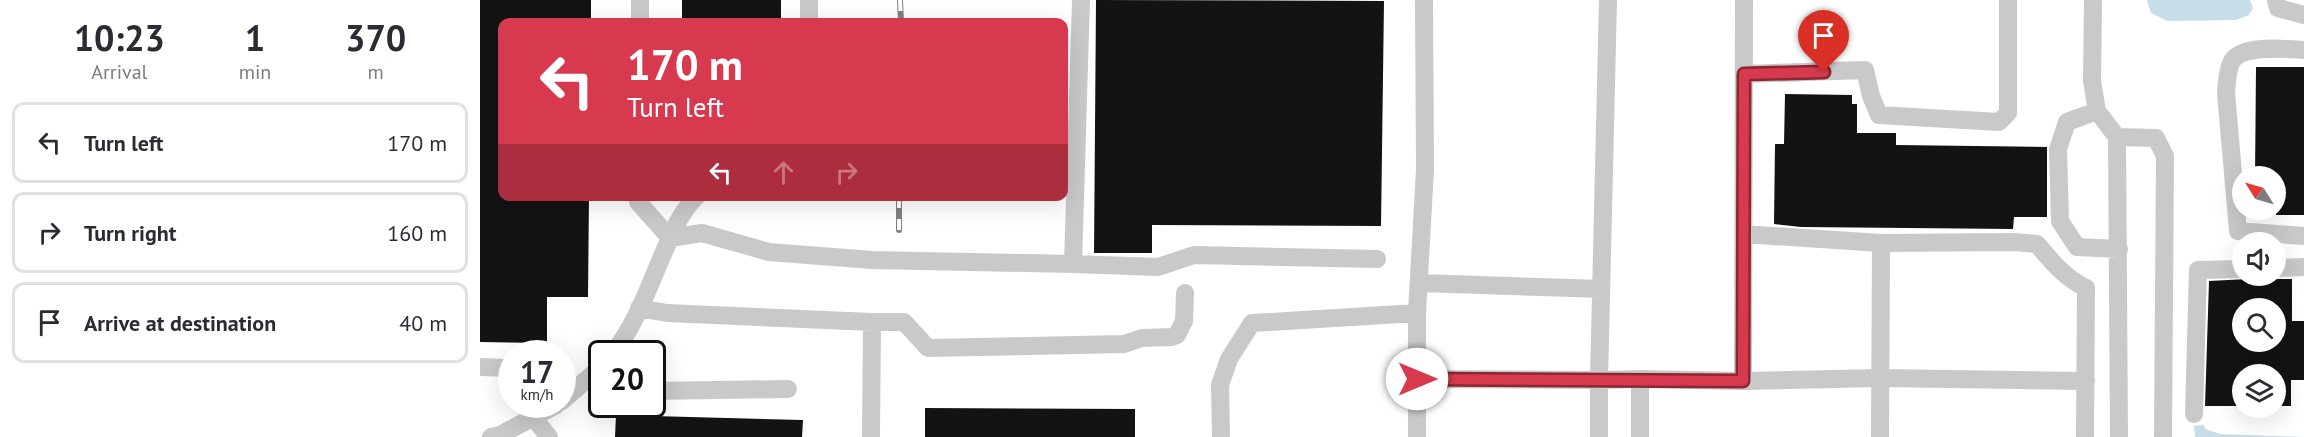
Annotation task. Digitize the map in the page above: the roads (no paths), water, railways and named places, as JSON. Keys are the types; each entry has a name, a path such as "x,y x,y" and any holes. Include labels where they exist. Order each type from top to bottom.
{"street":[{"path":"640,0 640,18"},
{"path":"809,0 809,18"},
{"path":"1074,264 1082,0"},
{"path":"1417,437 1417,313 1425,169 1424,0"},
{"path":"1599,437 1600,289 1608,0"},
{"path":"1743,381 1744,0"},
{"path":"1744,74 1865,70 1871,96 1879,115 1999,123 2008,113 2008,0"},
{"path":"2093,0 2092,81 2097,111 2117,136 2120,437"},
{"path":"2276,0 2278,8 2304,15"},
{"path":"2304,50 2246,51 2233,60 2228,73 2226,93 2238,231 2304,236"},
{"path":"2097,111 2067,122 2058,149 2060,221 2077,247 2119,249"},
{"path":"2117,136 2156,138 2165,156 2163,437"},
{"path":"638,201 670,238"},
{"path":"624,340 670,238 681,216 693,201"},
{"path":"670,238 702,232 769,252 872,260 1158,267 1194,255 1377,259"},
{"path":"1743,234 1881,243 2014,242 2037,244 2055,266 2074,282 2086,288 2085,437"},
{"path":"1880,437 1881,243"},
{"path":"2286,268 2304,267"},
{"path":"2194,414 2198,270 2232,269"},
{"path":"1419,283 1600,289"},
{"path":"639,308 667,313 904,322 928,348 1124,344 1142,338 1177,335 1184,321 1185,293"},
{"path":"1221,437 1220,385 1229,359 1252,322 1417,313"},
{"path":"871,437 872,322"},
{"path":"480,367 498,368"},
{"path":"1417,379 1743,381 1880,378 2086,381"},
{"path":"576,389 588,379"},
{"path":"1640,379 1640,437"},
{"path":"666,391 789,389"},
{"path":"491,437 500,435 531,418"},
{"path":"534,418 549,437"}],"water":[{"path":"2147,0 2250,0 2253,8 2249,15 2236,20 2167,21 2151,13"},
{"path":"2204,425 2205,429 2220,434 2304,437 2195,437 2194,426"}],"railway":[{"path":"900,0 901,18"},
{"path":"899,201 899,230"}]}
